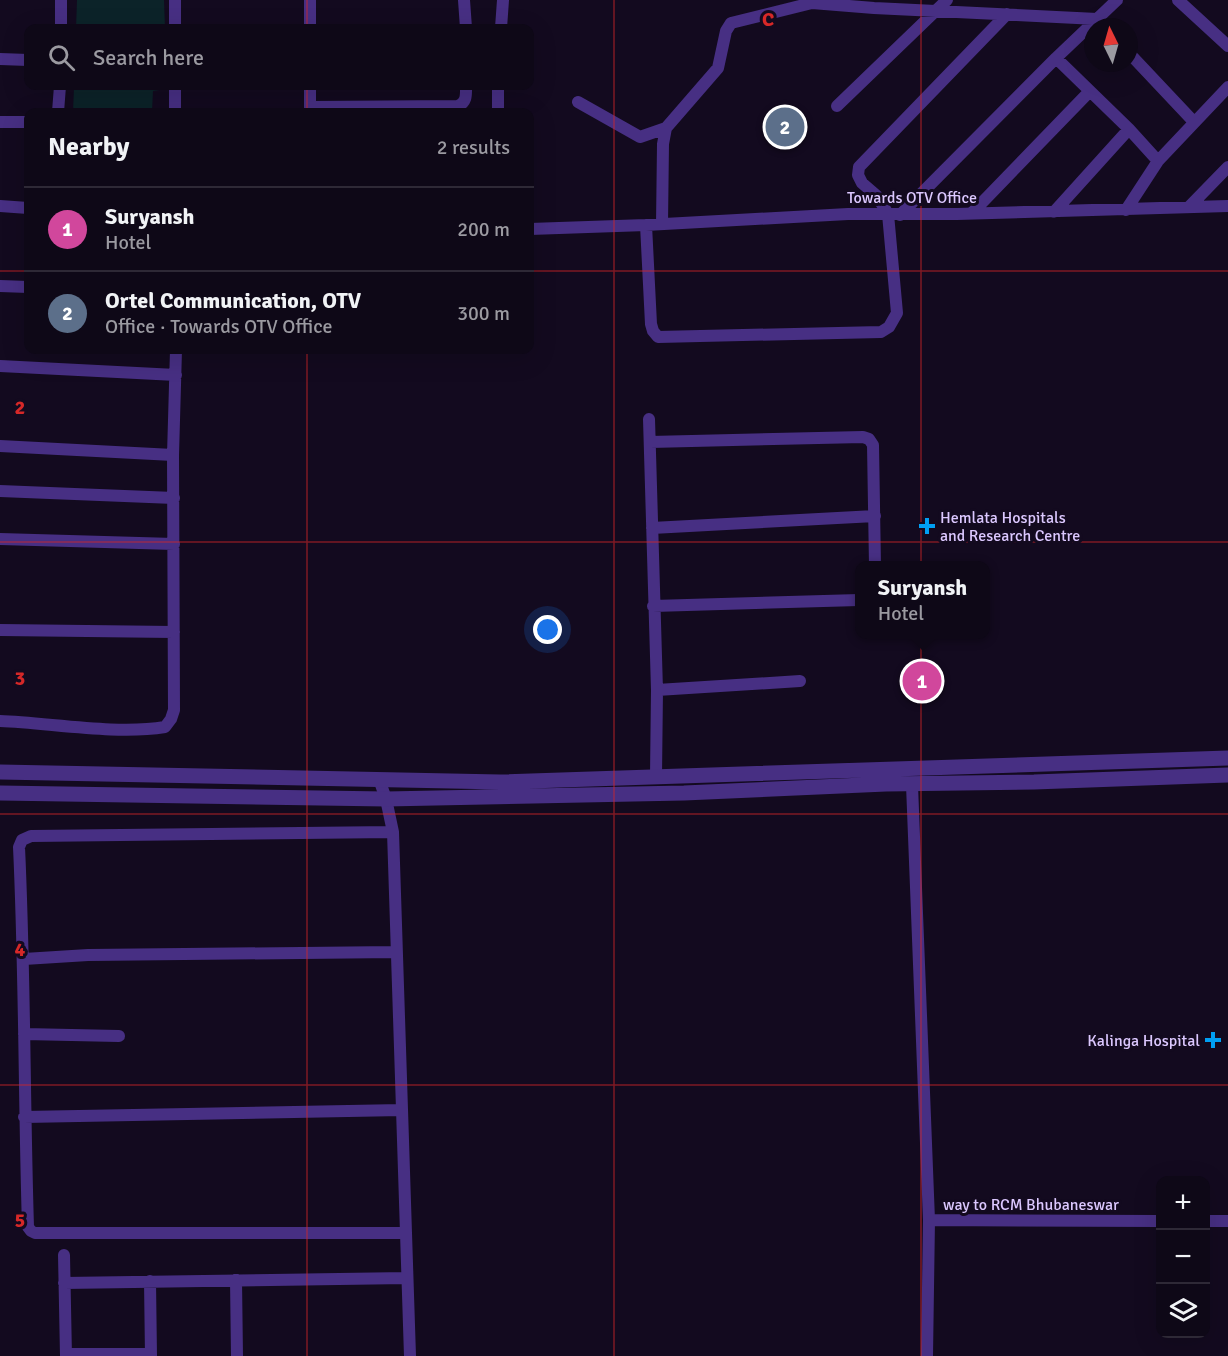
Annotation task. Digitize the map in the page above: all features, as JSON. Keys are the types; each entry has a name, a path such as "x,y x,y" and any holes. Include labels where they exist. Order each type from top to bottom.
{"street":[{"path":"61,0 61,24"},
{"path":"175,0 176,24"},
{"path":"310,0 310,24"},
{"path":"464,0 466,24"},
{"path":"501,24 502,0"},
{"path":"837,106 947,0"},
{"path":"1105,18 1118,0"},
{"path":"1178,0 1228,46"},
{"path":"578,102 640,137 666,128 718,68 726,31 731,23 811,1 878,4 937,11 1006,14 1084,21"},
{"path":"646,225 651,324 652,332 658,337 881,332 889,327 897,313 894,215 862,183 858,175 859,167 1006,14"},
{"path":"894,215 1056,58 1084,36"},
{"path":"1056,58 1129,129 1158,161"},
{"path":"0,59 24,60"},
{"path":"1138,63 1194,122"},
{"path":"1126,210 1158,161 1228,87"},
{"path":"58,108 60,90"},
{"path":"175,90 175,108"},
{"path":"310,90 311,108"},
{"path":"446,108 464,104 466,90"},
{"path":"498,90 498,108"},
{"path":"972,214 1090,91"},
{"path":"0,122 24,122"},
{"path":"662,224 663,144 666,128"},
{"path":"1054,212 1129,129"},
{"path":"1189,207 1228,167"},
{"path":"0,206 24,208"},
{"name":"Towards OTV Office","path":"534,229 848,214 972,214 1228,206"},
{"path":"0,286 24,287"},
{"path":"0,721 108,728 165,727 171,719 174,710 173,455 176,354"},
{"path":"0,366 176,375"},
{"path":"649,419 657,690 656,776"},
{"path":"650,442 863,436 869,439 873,445 875,561"},
{"path":"0,446 173,455"},
{"path":"0,491 174,498"},
{"path":"652,528 875,516"},
{"path":"0,539 174,544"},
{"path":"653,606 855,600"},
{"path":"0,630 174,632"},
{"path":"657,690 800,681"},
{"path":"0,772 500,782 1228,758"},
{"path":"0,793 386,799 684,793 886,784 1228,776"},
{"path":"379,779 393,832 410,1356"},
{"path":"912,785 929,1220"},
{"path":"393,832 25,837 21,840 19,847 24,959 24,1117 28,1227 36,1233 406,1233"},
{"path":"24,959 88,955 396,952"},
{"path":"24,1034 119,1036"},
{"path":"24,1117 402,1110"},
{"name":"way to RCM Bhubaneswar","path":"927,1356 929,1220 1156,1221"},
{"path":"1210,1221 1228,1221"},
{"path":"64,1255 66,1355 151,1355 150,1281"},
{"path":"64,1283 407,1278"},
{"path":"236,1280 237,1356"}],"green space":[{"path":"77,0 164,0 165,24 76,24"},
{"path":"74,90 160,90 153,91 152,108 73,108"}],"place":[{"name":"Ortel Communication, OTV","path":"785,127"},
{"name":"Hemlata Hospitals and Research Centre","path":"927,526"},
{"name":"Suryansh","path":"922,681"},
{"name":"Kalinga Hospital","path":"1213,1040"}]}
